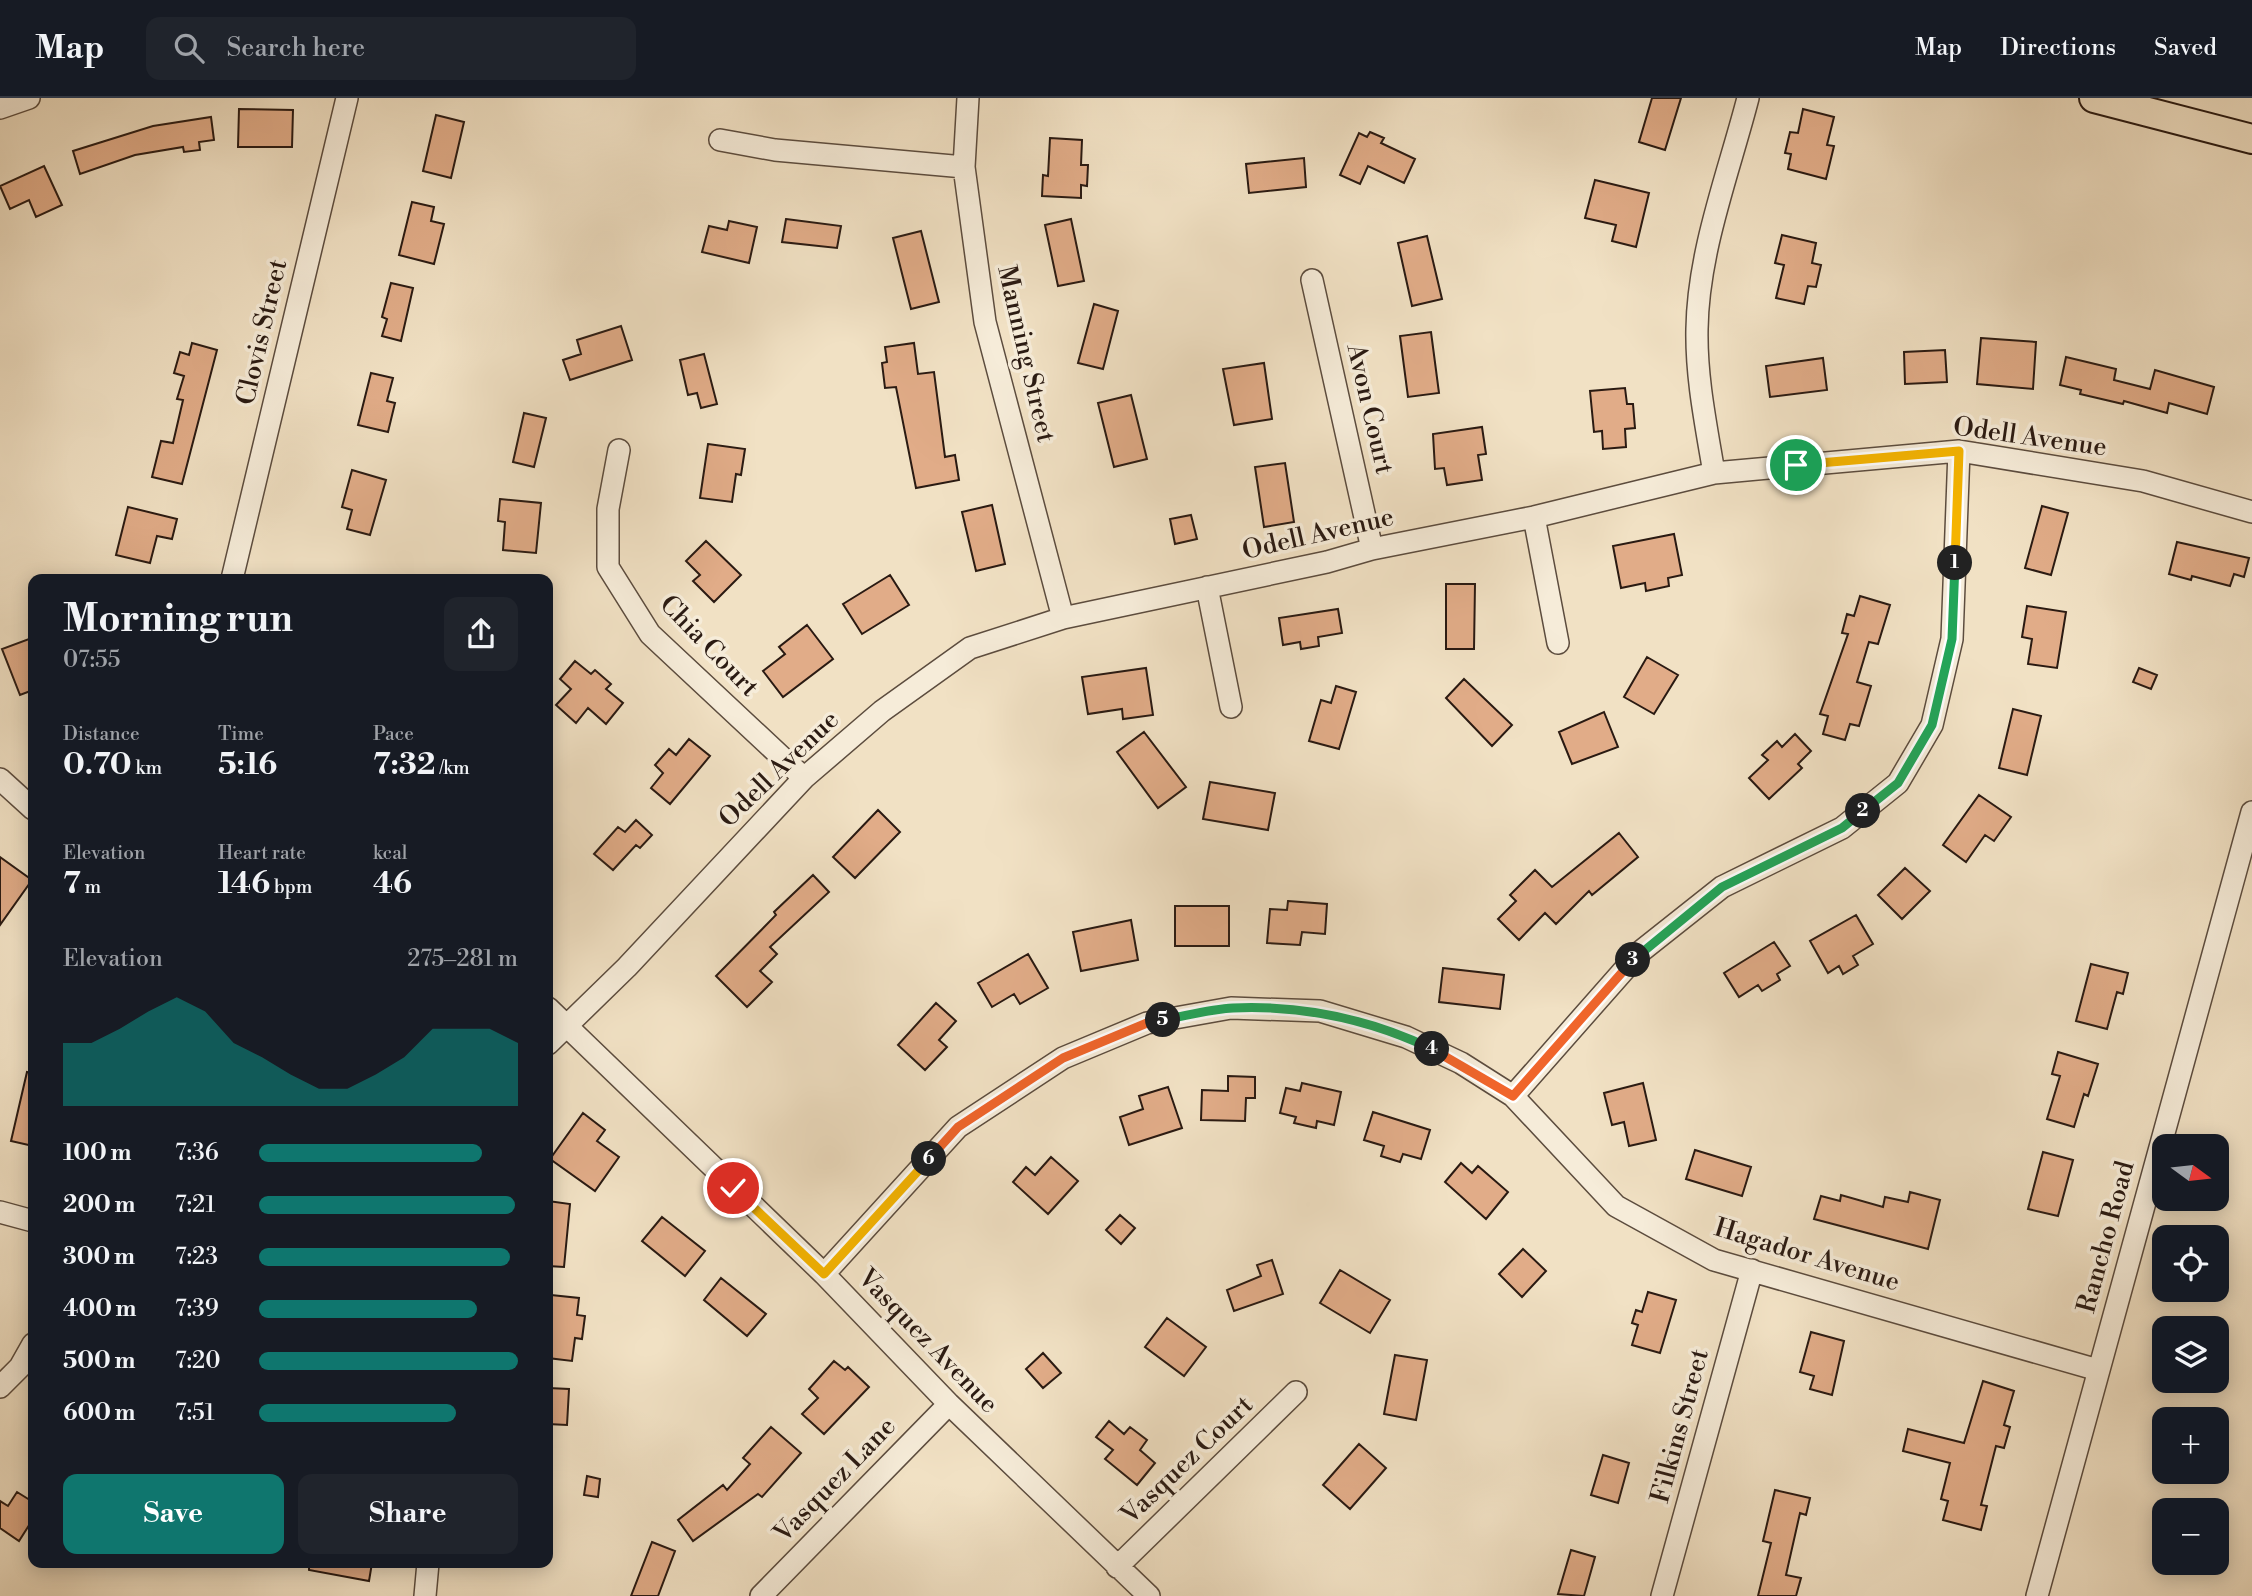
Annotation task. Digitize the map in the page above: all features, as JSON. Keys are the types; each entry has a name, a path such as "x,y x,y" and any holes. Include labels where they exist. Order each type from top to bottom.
{"main road":[{"path":"2094,98 2252,139"}],"street":[{"path":"0,108 29,98"},
{"name":"Clovis Street","path":"233,574 347,98"},
{"name":"Manning Street","path":"968,98 964,167 985,322 1063,618"},
{"path":"1714,472 1700,388 1697,328 1705,260 1748,98"},
{"path":"720,140 775,150 964,167"},
{"name":"Avon Court","path":"1312,280 1373,549"},
{"name":"Chia Court","path":"619,450 608,509 608,567 650,634 804,778"},
{"path":"1513,1096 1640,952 1722,887 1842,828 1898,783 1932,725 1952,639 1959,451"},
{"name":"Odell Avenue","path":"553,1039 627,967 804,778 882,710 970,648 1063,618 1373,549 1534,517 1714,472 1959,451 2143,481 2252,512"},
{"path":"1534,517 1558,643"},
{"path":"1208,587 1231,708"},
{"path":"0,779 28,804"},
{"name":"Rancho Road","path":"2037,1596 2252,812"},
{"name":"Hagador Avenue","path":"824,1274 958,1127 1063,1058 1147,1023 1231,1008 1320,1011 1406,1037 1461,1063 1513,1096 1616,1206 1714,1260 2098,1370"},
{"name":"Vasquez Avenue","path":"553,1012 824,1274 949,1404 1149,1596"},
{"path":"0,1212 28,1220"},
{"name":"Filkins Street","path":"1662,1596 1752,1270"},
{"path":"0,1387 20,1367 28,1353"},
{"name":"Vasquez Court","path":"1117,1567 1296,1392"},
{"name":"Vasquez Lane","path":"761,1596 949,1404"},
{"path":"425,1596 428,1568"}],"building":[{"path":"1652,98 1681,98 1665,150 1639,142"},
{"path":"239,109 293,110 292,147 238,147"},
{"path":"1803,109 1834,117 1827,145 1834,146 1826,179 1788,169 1791,154 1785,153 1790,132 1798,133"},
{"path":"436,115 464,122 451,178 423,171"},
{"path":"211,117 214,140 199,142 200,150 184,152 183,147 135,155 80,174 73,151 153,126"},
{"path":"1370,132 1384,138 1381,143 1415,159 1404,183 1368,166 1360,184 1340,175 1359,133 1367,137"},
{"path":"1050,138 1082,140 1081,165 1088,165 1087,186 1081,185 1081,198 1042,196 1043,175 1048,176"},
{"path":"1304,158 1306,187 1249,193 1246,164"},
{"path":"44,166 62,205 36,217 29,200 10,209 0,186"},
{"path":"1595,180 1649,193 1636,247 1612,241 1616,225 1585,218"},
{"path":"412,202 434,207 431,221 444,224 434,264 399,255"},
{"path":"786,219 841,226 837,248 782,242"},
{"path":"1071,219 1084,281 1058,286 1045,225"},
{"path":"729,221 757,227 749,263 702,252 709,226 727,230"},
{"path":"921,231 939,302 911,309 893,238"},
{"path":"1782,235 1816,243 1812,263 1821,265 1816,287 1808,286 1804,304 1776,298 1784,265 1775,263"},
{"path":"1427,236 1442,299 1412,306 1398,243"},
{"path":"391,283 413,288 401,341 382,336 387,319 382,317"},
{"path":"1094,304 1118,311 1103,369 1078,363"},
{"path":"621,326 632,360 570,380 563,360 581,354 577,340"},
{"path":"1431,332 1439,393 1408,397 1400,336"},
{"path":"1981,338 2036,342 2033,389 1977,384"},
{"path":"192,343 217,350 182,484 152,477 161,441 173,443 183,400 177,399 184,376 174,373 180,352 189,355"},
{"path":"914,343 918,374 934,372 945,457 955,455 959,480 916,488 896,387 885,388 882,363 887,362 885,347"},
{"path":"1945,350 1947,382 1905,384 1904,352"},
{"path":"704,354 717,404 701,408 697,393 688,395 680,360"},
{"path":"2066,357 2116,369 2114,380 2150,389 2155,370 2214,387 2207,414 2169,403 2167,413 2124,401 2123,404 2080,394 2081,390 2060,385"},
{"path":"1823,358 1827,390 1770,397 1766,366"},
{"path":"1264,363 1272,419 1234,425 1223,369"},
{"path":"371,373 393,378 387,401 395,403 388,432 358,425"},
{"path":"1625,388 1627,404 1633,404 1635,428 1625,429 1626,447 1603,449 1602,431 1594,432 1590,391"},
{"path":"1131,395 1147,459 1114,467 1098,403"},
{"path":"524,413 546,418 534,467 513,462"},
{"path":"1482,427 1486,454 1478,455 1482,480 1447,485 1444,468 1435,469 1433,434"},
{"path":"708,444 745,449 741,475 736,474 732,502 700,498"},
{"path":"1285,463 1294,522 1264,527 1255,467"},
{"path":"352,470 386,480 370,535 347,529 352,510 342,507"},
{"path":"500,499 541,503 536,553 503,550 505,522 498,521"},
{"path":"992,505 1005,564 976,571 962,512"},
{"path":"2042,506 2068,513 2051,575 2025,568"},
{"path":"128,507 177,519 172,539 157,536 150,563 116,555"},
{"path":"1191,515 1197,539 1175,544 1170,519"},
{"path":"1674,534 1682,575 1668,578 1669,586 1646,591 1645,583 1621,588 1613,546"},
{"path":"706,541 741,575 714,602 693,581 700,575 686,561"},
{"path":"2177,542 2249,558 2244,577 2234,574 2230,586 2192,576 2191,580 2169,574"},
{"path":"890,575 909,605 862,634 843,604"},
{"path":"1446,584 1475,584 1474,649 1446,649"},
{"path":"1860,596 1890,605 1878,644 1869,642 1857,682 1871,686 1859,726 1850,724 1845,740 1823,734 1828,716 1820,714 1848,634 1842,633 1847,614 1854,616"},
{"path":"2027,606 2066,612 2057,668 2028,664 2032,639 2022,637"},
{"path":"1338,609 1342,633 1318,637 1319,646 1301,649 1300,642 1283,645 1279,618"},
{"path":"807,625 833,659 783,697 763,671 785,654 779,647"},
{"path":"28,639 28,692 20,695 2,649"},
{"path":"1647,657 1678,675 1654,714 1624,697"},
{"path":"575,661 591,674 595,670 611,684 606,689 623,703 606,724 588,708 576,723 556,705 571,689 560,679"},
{"path":"1146,668 1153,715 1123,719 1122,709 1088,714 1082,677"},
{"path":"2139,668 2157,675 2151,689 2133,682"},
{"path":"1464,679 1512,725 1492,746 1446,698"},
{"path":"1336,686 1356,692 1339,749 1309,741 1321,700 1331,703"},
{"path":"2013,709 2041,716 2027,775 1999,768"},
{"path":"1604,712 1618,747 1572,764 1559,732"},
{"path":"1144,732 1186,787 1158,808 1117,752"},
{"path":"1795,734 1811,751 1798,764 1802,768 1769,799 1749,778 1768,760 1762,755 1777,741 1782,747"},
{"path":"689,739 710,756 670,804 651,788 663,773 655,765 669,749 676,755"},
{"path":"1210,782 1275,793 1268,830 1203,819"},
{"path":"1979,795 2011,817 1994,841 1985,835 1966,862 1943,845"},
{"path":"878,810 900,832 855,878 833,857"},
{"path":"636,820 652,835 640,848 636,845 613,870 594,854 618,827 625,832"},
{"path":"1619,833 1638,857 1592,895 1589,891 1556,924 1545,913 1519,940 1498,919 1516,901 1510,895 1535,870 1552,887"},
{"path":"0,857 28,877 28,886 0,925"},
{"path":"1905,868 1930,891 1902,919 1878,895"},
{"path":"813,875 829,892 770,947 777,954 760,971 772,982 747,1007 716,976 776,915 774,912"},
{"path":"1288,901 1327,904 1325,934 1302,932 1300,945 1267,943 1270,909 1287,910"},
{"path":"1175,906 1229,906 1229,946 1175,946"},
{"path":"1856,915 1873,944 1853,956 1858,965 1843,974 1839,966 1828,973 1810,941"},
{"path":"1131,920 1138,960 1081,971 1073,932"},
{"path":"1774,942 1790,966 1777,974 1780,980 1762,991 1758,985 1739,997 1724,973"},
{"path":"1028,954 1048,988 1020,1004 1014,994 992,1007 978,983"},
{"path":"2091,964 2128,973 2123,994 2117,992 2107,1029 2076,1021"},
{"path":"1443,968 1504,975 1500,1009 1439,1002"},
{"path":"936,1003 956,1021 939,1040 947,1047 925,1070 898,1045"},
{"path":"2058,1052 2098,1064 2088,1096 2084,1094 2074,1127 2047,1119 2060,1076 2052,1074"},
{"path":"27,1072 28,1072 28,1145 11,1141"},
{"path":"1228,1076 1255,1077 1255,1098 1246,1098 1245,1121 1201,1120 1202,1090 1228,1091"},
{"path":"1302,1083 1341,1092 1334,1125 1317,1121 1316,1128 1294,1123 1296,1117 1280,1113 1286,1088 1300,1091"},
{"path":"1643,1083 1656,1140 1629,1146 1624,1122 1612,1125 1604,1093"},
{"path":"1168,1087 1182,1128 1129,1145 1120,1117 1143,1109 1139,1096"},
{"path":"1373,1112 1430,1130 1421,1159 1403,1154 1400,1162 1381,1156 1384,1146 1364,1140"},
{"path":"583,1113 605,1130 597,1141 619,1157 595,1191 553,1161 553,1155"},
{"path":"1695,1150 1751,1167 1742,1196 1686,1179"},
{"path":"2043,1152 2073,1160 2058,1216 2028,1209"},
{"path":"1051,1157 1078,1181 1048,1214 1013,1182 1026,1167 1035,1175"},
{"path":"1461,1163 1472,1173 1478,1166 1508,1192 1486,1219 1445,1182"},
{"path":"1910,1192 1940,1200 1928,1249 1814,1219 1821,1196 1840,1201 1841,1195 1883,1207 1885,1197 1908,1202"},
{"path":"553,1202 570,1204 564,1267 553,1266"},
{"path":"1120,1215 1135,1228 1121,1244 1106,1230"},
{"path":"662,1217 705,1251 685,1276 642,1241"},
{"path":"1523,1249 1546,1271 1522,1297 1499,1274"},
{"path":"1272,1260 1283,1294 1234,1311 1227,1290 1261,1276 1257,1265"},
{"path":"1340,1270 1390,1300 1370,1333 1320,1303"},
{"path":"721,1278 766,1314 747,1336 704,1300"},
{"path":"1648,1292 1676,1300 1660,1353 1632,1345 1638,1325 1632,1323 1636,1310 1642,1312"},
{"path":"553,1295 579,1298 577,1315 585,1316 582,1339 575,1338 572,1361 553,1359"},
{"path":"1167,1318 1206,1347 1184,1376 1145,1347"},
{"path":"1811,1332 1844,1341 1832,1395 1810,1389 1814,1376 1800,1372"},
{"path":"1043,1353 1061,1373 1043,1388 1026,1369"},
{"path":"1395,1355 1427,1360 1416,1420 1384,1414"},
{"path":"834,1361 845,1370 848,1367 869,1387 824,1434 802,1414 818,1398 809,1389"},
{"path":"1983,1381 2014,1391 2004,1425 2010,1427 2004,1448 1996,1446 1981,1505 1987,1506 1981,1530 1943,1520 1948,1501 1941,1499 1950,1463 1903,1451 1908,1429 1964,1443"},
{"path":"553,1388 569,1389 567,1425 553,1424"},
{"path":"1109,1421 1124,1434 1130,1427 1147,1440 1140,1450 1155,1463 1137,1485 1105,1459 1113,1450 1096,1437"},
{"path":"771,1427 801,1453 762,1497 758,1494 693,1541 678,1520 723,1485 727,1490 750,1464 743,1458"},
{"path":"1359,1444 1386,1468 1350,1509 1323,1485"},
{"path":"1603,1455 1629,1463 1618,1503 1591,1495"},
{"path":"587,1476 600,1479 598,1497 584,1495"},
{"path":"1775,1490 1810,1498 1806,1515 1800,1513 1786,1575 1801,1578 1796,1596 1758,1596 1771,1543 1763,1541"},
{"path":"17,1492 28,1499 28,1527 19,1541 0,1528 0,1501 8,1506"},
{"path":"652,1542 675,1551 658,1596 631,1596"},
{"path":"1571,1550 1595,1557 1584,1596 1558,1594"},
{"path":"309,1568 371,1568 369,1581"}],"route":[{"path":"733,1188 824,1274 958,1127 1063,1058 1147,1023 1231,1008 1320,1011 1406,1037 1461,1063 1513,1096 1640,952 1722,887 1842,828 1898,783 1932,725 1952,639 1959,451 1796,465"}]}
